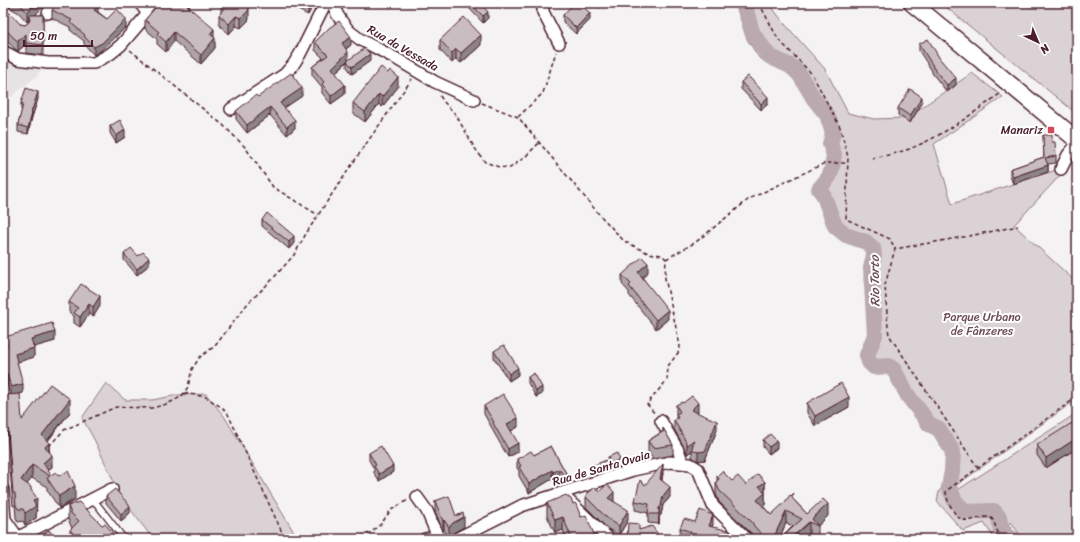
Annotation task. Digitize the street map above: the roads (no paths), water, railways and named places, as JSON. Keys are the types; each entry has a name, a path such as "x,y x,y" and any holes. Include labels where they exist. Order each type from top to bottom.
{"main road":[{"path":"912,3 1077,140"},
{"path":"927,3 1077,127"}],"street":[{"path":"48,13 54,3"},
{"path":"140,3 148,14"},
{"path":"3,51 18,59 48,63 94,63 110,54 123,44 157,3"},
{"path":"231,109 285,74 300,54 325,4 327,3"},
{"name":"Rua da Vessada","path":"333,3 342,22 361,40 435,82 474,100"},
{"path":"542,3 543,12 560,42"},
{"path":"1061,170 1068,155 1077,144"},
{"path":"661,421 684,463 690,464 698,469 713,506 743,537"},
{"name":"Rua de Santa Ovaia","path":"456,539 521,506 633,470 670,462 684,463"},
{"path":"3,490 4,520 17,539 112,489"},
{"path":"561,493 609,539"},
{"path":"417,496 427,511 439,538 425,539"}],"lane":[{"path":"93,499 124,539"}],"waterway":[{"name":"Rio Torto","path":"744,3 752,32 769,56 790,66 798,72 814,99 827,115 833,133 830,144 834,155 829,177 819,189 823,194 835,226 846,235 866,242 873,248 874,255 871,268 875,335 867,355 869,362 874,367 889,366 894,370 908,396 929,424 939,429 953,452 949,487 955,501 966,512 994,511 999,517 1001,530 1013,539"}],"place":[{"name":"Manariz","path":"1051,130"}],"park label":[{"name":"Parque Urbano de Fânzeres","path":"982,324"}]}
